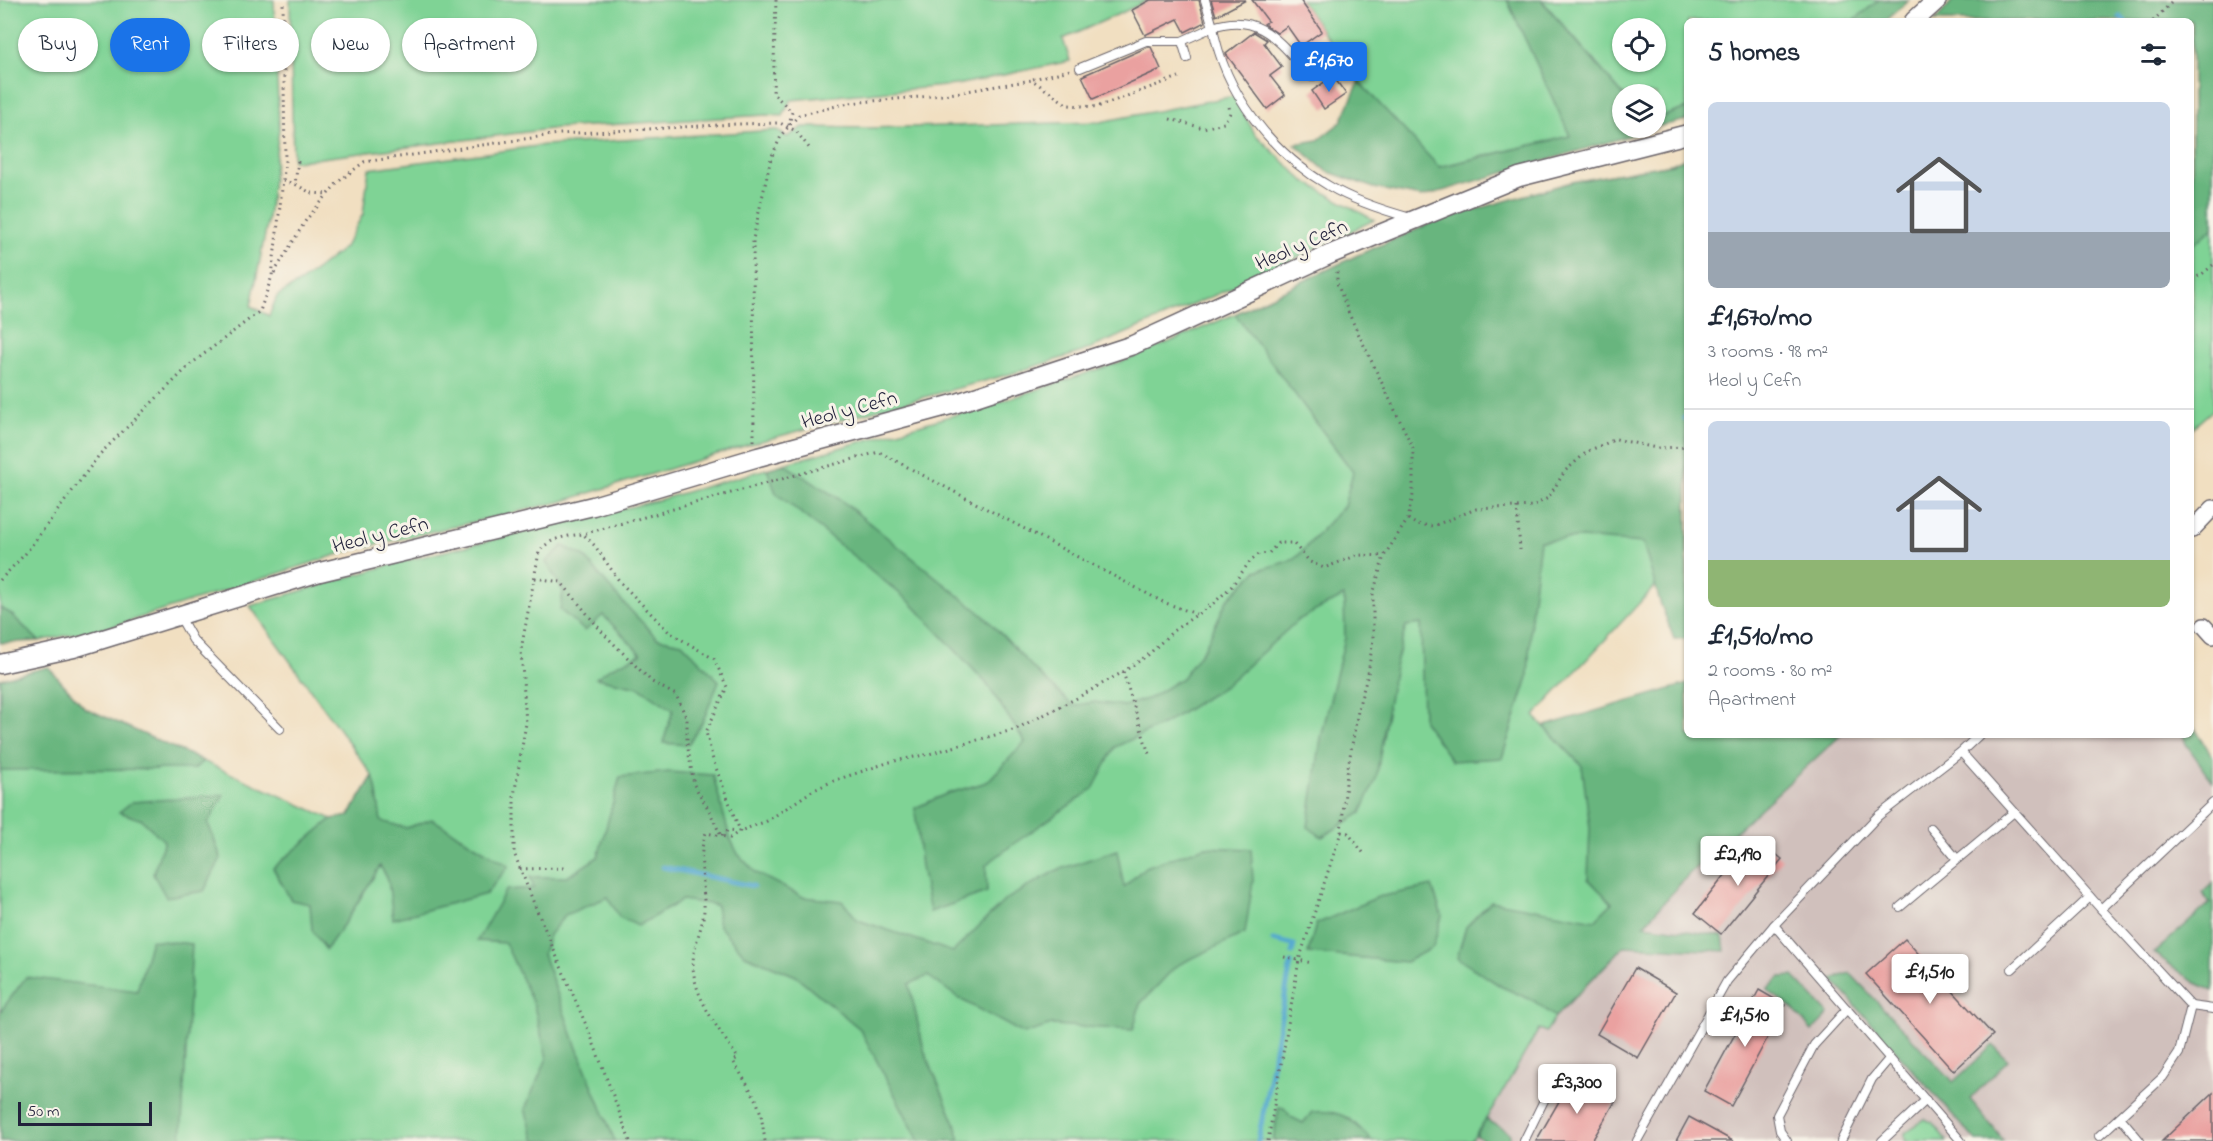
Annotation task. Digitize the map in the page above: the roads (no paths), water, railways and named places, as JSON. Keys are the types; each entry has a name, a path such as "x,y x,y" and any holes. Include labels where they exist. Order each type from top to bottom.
{"street":[{"path":"1917,18 1937,0"},
{"name":"Heol y Cefn","path":"0,664 74,648 320,572 593,506 758,457 954,404 1133,345 1331,254 1520,177 1684,135"},
{"path":"2194,528 2213,509"}],"lane":[{"path":"1205,0 1216,48 1224,69 1266,133 1287,154 1328,186 1372,206 1415,219"},
{"path":"1080,68 1146,41 1182,41 1225,22 1239,21 1255,25 1270,34 1312,77"},
{"path":"1182,41 1187,58"},
{"path":"180,617 193,640 280,729"},
{"path":"1638,1141 1727,981 1774,925 1878,816 1961,752 1975,738"},
{"path":"1961,752 2191,1006 2213,1009"},
{"path":"2101,909 2213,803"},
{"path":"1900,907 2014,812"},
{"path":"1931,828 1957,859"},
{"path":"2012,969 2090,897"},
{"path":"1774,925 1961,1141"},
{"path":"2099,1136 2163,1077 2179,1053 2191,1006"},
{"path":"1787,1141 1780,1131 1777,1115 1814,1045 1847,1009"},
{"path":"1841,1141 1872,1079 1889,1059"},
{"path":"1524,1141 1552,1084"},
{"path":"1883,1141 1926,1100"},
{"path":"2120,1117 2140,1141"}],"waterway":[{"path":"663,867 753,886"},
{"path":"1273,940 1294,945 1292,953"},
{"path":"1258,1141 1291,963"}]}
